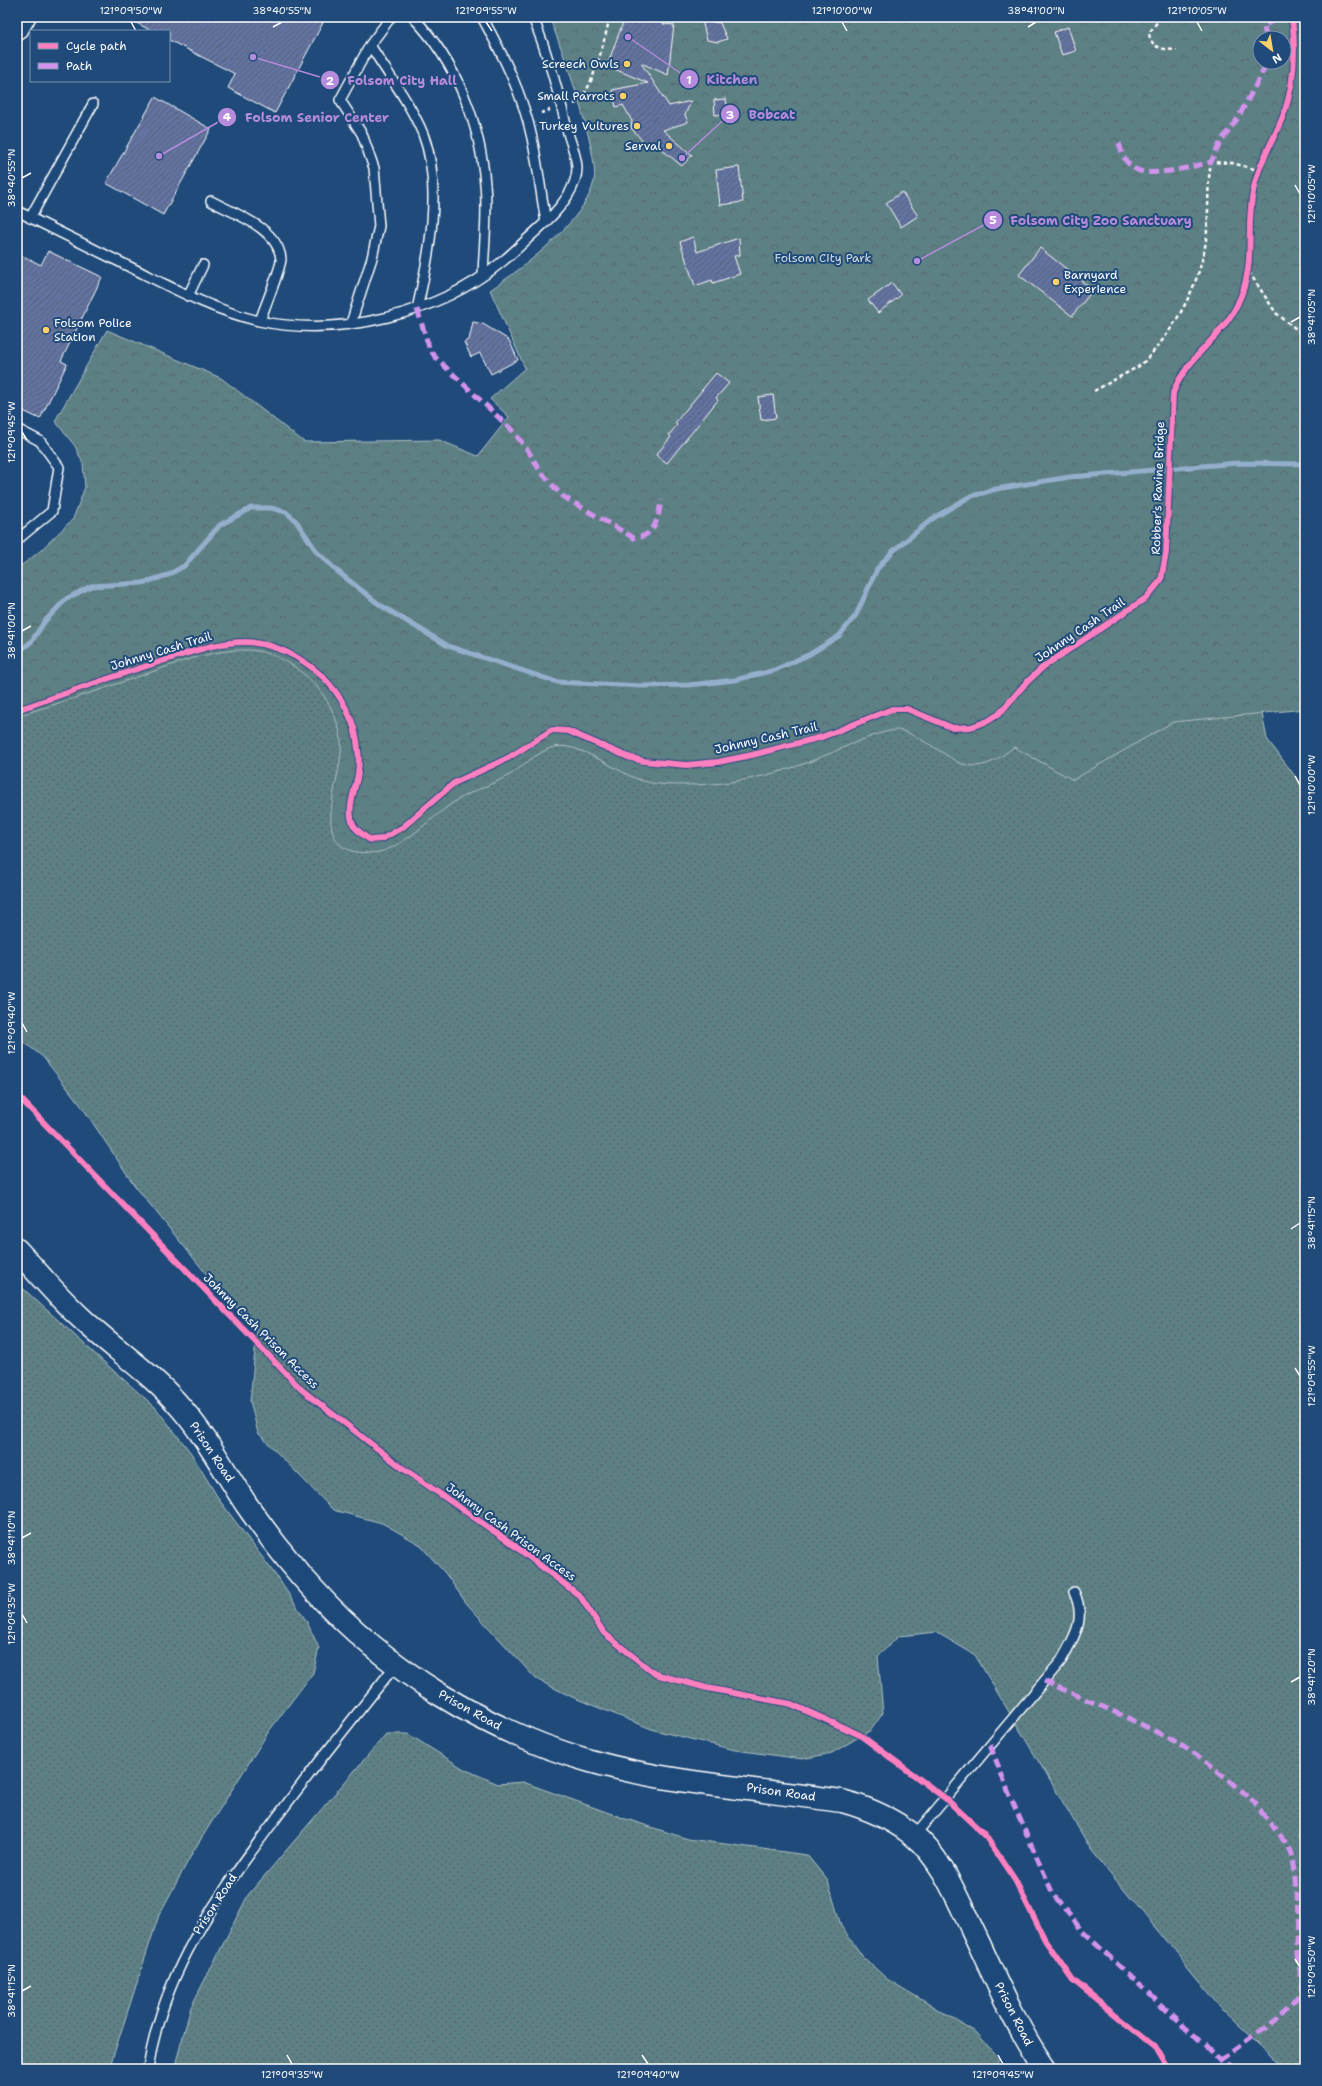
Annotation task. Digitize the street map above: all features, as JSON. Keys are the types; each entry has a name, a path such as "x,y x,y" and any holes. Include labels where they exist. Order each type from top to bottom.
{"street":[{"path":"17,30 24,17"},
{"name":"Prison Road","path":"17,1250 81,1318 146,1373 181,1407 212,1448 246,1504 278,1549 315,1591 352,1628 395,1666 472,1712 511,1732 550,1748 591,1761 636,1772 842,1801 867,1808 888,1819 914,1836 934,1859 948,1880 1014,2017 1045,2069"}],"lane":[{"path":"351,323 372,258 379,226 374,168 362,134 340,100 370,45 391,17"},
{"path":"413,17 425,30 452,68 480,140 486,185 483,275"},
{"path":"482,17 507,64 532,137 546,222"},
{"path":"17,211 188,296 230,313 260,321 296,327 337,326 377,320 417,309 455,292 502,262 546,222 573,184 577,168 548,54 533,17"},
{"path":"370,45 404,99 423,135 433,180 432,224 424,279 417,309"},
{"path":"30,218 93,104"},
{"path":"210,200 267,231 274,240 282,260 260,321"},
{"path":"188,296 203,265"},
{"path":"17,429 40,440 59,467 52,511 17,540"},
{"path":"914,1836 1061,1661 1077,1632 1080,1618 1078,1602 1074,1592"},
{"name":"Prison Road","path":"148,2069 159,2017 174,1978 193,1937 243,1862 318,1762 395,1666"}],"path":[{"path":"541,112 576,104 586,95 601,52 610,17"},
{"path":"1161,17 1148,33 1150,41 1157,48 1177,50"},
{"path":"1094,392 1141,366 1169,330 1187,298 1199,270 1205,242 1208,185 1211,162 1259,167 1256,177"},
{"path":"1245,283 1249,272 1249,264"},
{"path":"1249,272 1276,313 1305,336"}],"green space":[{"name":"Folsom City Park","path":"549,17 1305,17 1305,709 1173,722 1073,780 1014,747 1001,757 989,763 975,766 968,765 959,763 911,734 898,730 867,738 809,762 780,772 750,779 704,785 666,784 643,781 585,752 561,746 545,751 506,777 459,799 405,840 393,847 370,853 349,850 337,841 332,828 331,811 341,756 341,740 337,722 329,704 312,681 305,675 286,661 270,654 247,650 233,650 204,655 17,716 17,569 39,552 73,519 85,487 83,464 75,446 55,421 107,330 221,378 304,442 439,440 478,456 509,417 490,399 525,368 490,290 535,257 566,227 579,212 589,196 594,181 594,168 586,125 570,74"},
{"path":"78,640 1258,693 1267,739 1298,780 1305,795 1305,1830 1298,1834 1305,1854 1305,2069 1289,2069 1273,2057 1223,2010 1092,1851 975,1655 936,1632 899,1636 878,1656 883,1713 871,1730 832,1753 802,1759 735,1750 654,1730 572,1697 536,1679 467,1604 445,1573 419,1544 382,1523 333,1510 258,1433 250,1401 257,1330 208,1276 135,1186 82,1107 43,1057 17,1037 17,690"},
{"path":"17,1283 155,1407 191,1453 220,1501 280,1581 307,1622 319,1648 313,1673 269,1731 194,1850 159,1915 109,2069 17,2069"},
{"path":"386,1734 408,1734 464,1769 498,1784 523,1782 623,1818 688,1839 807,1855 828,1881 841,1926 863,1957 887,1979 977,2033 998,2058 999,2069 174,2069 191,2007 248,1895"}],"building":[{"path":"125,17 326,17 275,113 228,88 235,74 170,41 170,30 150,30"},
{"path":"625,17 665,17 663,24 674,25 668,75 641,63 669,106 691,101 685,115 688,122 663,130 692,155 682,166 655,144 650,149 631,128 632,121 623,105 616,107 612,90 648,83 607,66"},
{"path":"702,20 720,23 727,39 718,42 707,40"},
{"path":"1068,27 1076,51 1062,55 1054,32"},
{"path":"155,97 211,129 163,215 106,183"},
{"path":"726,99 728,114 715,115 714,100"},
{"path":"739,167 743,202 720,205 716,170"},
{"path":"902,192 918,216 901,227 886,203"},
{"path":"693,237 697,252 739,238 740,255 734,256 740,274 713,283 712,280 695,286 680,242"},
{"name":"Barnyard Experience","path":"1040,248 1093,290 1072,316 1019,275"},
{"name":"Folsom Police Station","path":"48,251 102,277 61,361 67,364 40,419 17,408 17,253 41,265"},
{"path":"892,283 901,295 878,313 868,300"},
{"path":"473,322 483,324 509,340 518,360 491,374 480,353 471,357 464,342 469,340"},
{"path":"716,373 729,383 716,398 718,400 667,463 656,455 671,437 669,435 677,425 675,423"},
{"path":"773,395 776,418 761,420 758,397"}],"waterway":[{"path":"17,653 31,642 45,621 66,599 91,586 142,583 168,575 184,566 220,525 251,508 271,508 286,512 296,521 317,552 337,571 380,605 448,646 557,682 642,686 689,685 735,680 775,670 810,654 839,636 856,615 877,569 892,552 932,519 969,497 996,489 1070,477 1238,463 1305,464"}],"marked path":[{"path":"1265,30 1264,26 1278,17"},
{"path":"1119,143 1127,162 1139,171 1171,171 1211,162 1221,141 1238,118 1264,70"},
{"path":"417,309 429,347 435,357 513,431 529,452 540,471 562,496 634,538 647,534 655,525 661,500"},
{"path":"1044,1681 1122,1715 1179,1744 1197,1755 1218,1771 1263,1812 1284,1841 1294,1868 1296,1957"},
{"path":"990,1745 1010,1796 1053,1894 1082,1931 1220,2060 1233,2069"},
{"path":"1220,2060 1275,2020 1294,2002 1300,1990 1300,1976 1296,1957 1305,1953"}],"cycle path":[{"name":"Robber's Ravine Bridge","path":"17,710 129,672 215,646 235,642 245,642 277,648 297,657 323,677 336,692 347,710 357,739 359,758 358,773 351,806 352,820 354,826 370,840 382,839 403,827 454,783 508,758 552,730 568,731 628,757 643,761 686,765 718,762 822,737 892,709 907,709 953,728 971,727 988,721 999,714 1025,684 1043,667 1146,598 1161,580 1166,553 1173,393 1186,369 1230,317 1243,290 1249,262 1251,207 1255,182 1283,116 1290,92 1294,67 1292,17"},
{"name":"Johnny Cash Prison Access","path":"17,1095 302,1390 401,1467 511,1543 580,1596 604,1633 655,1674 707,1688 791,1704 860,1735 945,1798 984,1834 1015,1880 1045,1940 1073,1980 1155,2047 1168,2069"}],"place":[{"name":"Kitchen","path":"628,37"},
{"name":"Folsom City Hall","path":"253,57"},
{"name":"Screech Owls","path":"627,64"},
{"name":"Small Parrots","path":"623,96"},
{"name":"Turkey Vultures","path":"637,126"},
{"name":"Serval","path":"669,146"},
{"name":"Folsom Senior Center","path":"159,156"},
{"name":"Bobcat","path":"682,158"},
{"name":"Folsom City Zoo Sanctuary","path":"917,261"},
{"name":"Barnyard Experience","path":"1056,282"},
{"name":"Folsom Police Station","path":"46,330"}]}
